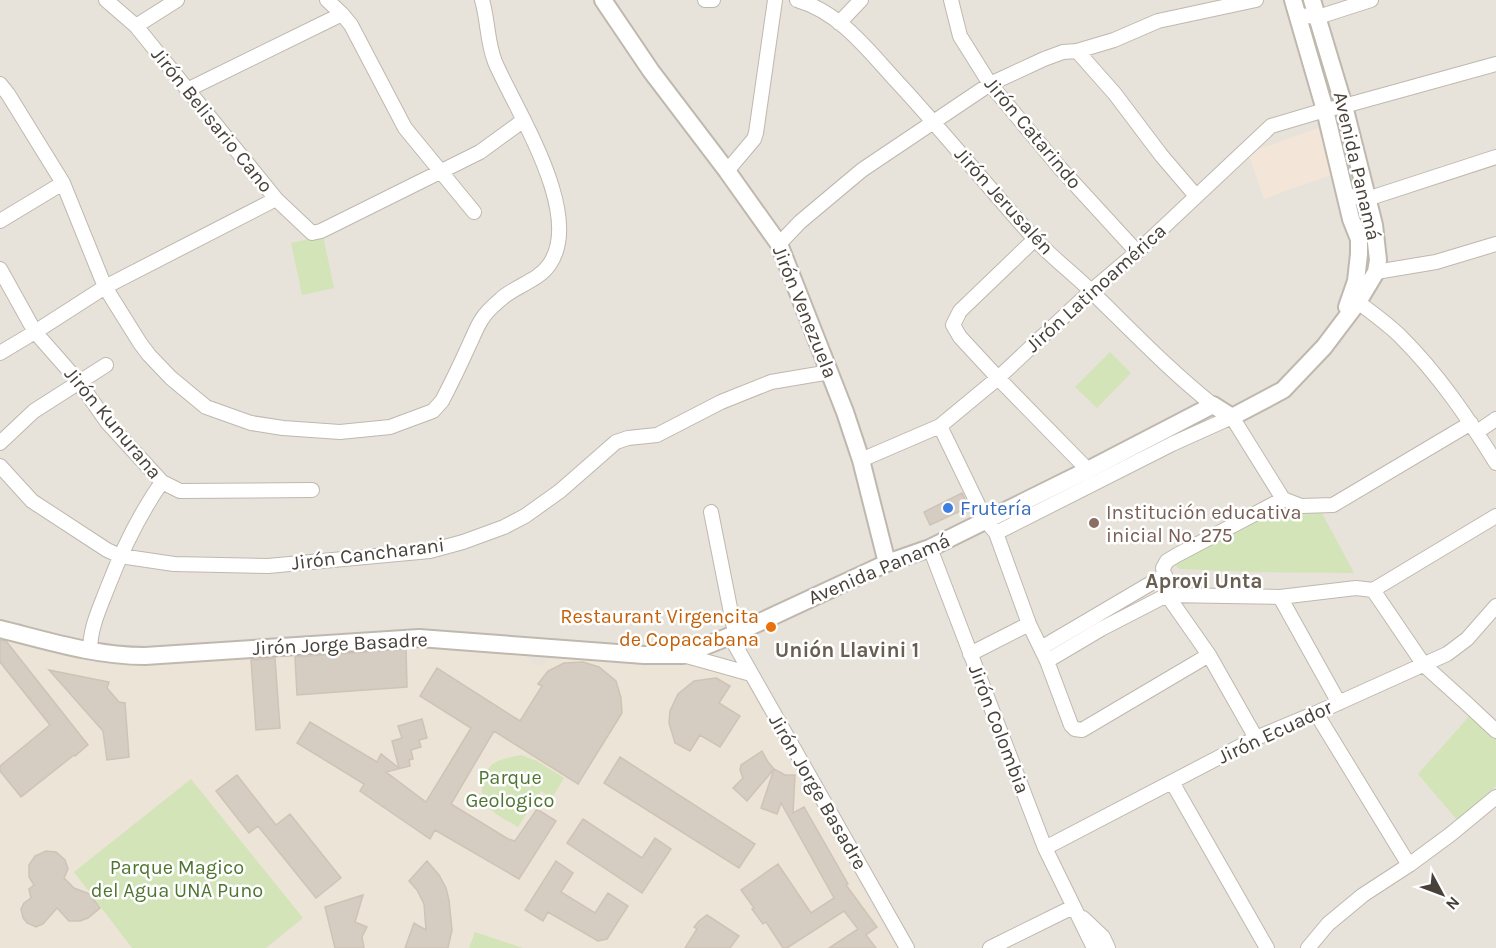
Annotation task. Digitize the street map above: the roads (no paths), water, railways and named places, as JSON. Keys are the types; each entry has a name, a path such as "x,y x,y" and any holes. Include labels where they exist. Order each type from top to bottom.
{"street":[{"name":"Jirón Belisario Cano","path":"106,0 136,26 276,199 312,233 321,231 441,171"},
{"path":"136,26 177,0"},
{"path":"327,0 351,25 405,128 474,212"},
{"path":"0,84 63,183 105,287 149,355 171,378 206,407 250,423 340,432 390,427 433,411 442,401 483,317 502,298 549,267 557,249 559,229 551,183 524,120 494,60 482,0"},
{"name":"Jirón Venezuela","path":"603,0 651,70 779,244 830,372 861,460 887,563"},
{"path":"705,0 713,0"},
{"path":"727,171 754,139 756,133 775,0"},
{"name":"Jirón Jerusalén","path":"797,0 823,10 857,38 934,122 1035,239 1164,364 1213,405"},
{"path":"839,23 861,0"},
{"name":"Jirón Catarindo","path":"951,0 960,36 990,84 1060,168 1137,252"},
{"path":"779,244 862,170 990,84 1044,58 1114,40 1158,21 1256,0"},
{"name":"Avenida Panamá","path":"683,655 887,563 991,527 1232,417 1283,390 1324,347 1358,302 1376,272 1378,260 1374,225 1344,106 1312,0"},
{"path":"1295,8 1318,17 1371,0"},
{"name":"Avenida Panamá","path":"1295,8 1324,110 1351,219 1359,239 1356,281 1341,325"},
{"path":"187,90 342,14"},
{"path":"1077,51 1115,94 1161,155 1196,196"},
{"name":"Jirón Latinoamérica","path":"861,460 940,426 998,378 1271,126 1496,65"},
{"path":"441,171 480,152 524,120"},
{"path":"1345,195 1367,200 1496,157"},
{"path":"0,221 63,183"},
{"path":"0,353 105,287 276,199"},
{"path":"1035,239 960,311 953,325 998,378 1088,470"},
{"path":"1376,272 1436,262 1496,244"},
{"name":"Jirón Kunurana","path":"0,269 35,332 79,382 107,422 162,482 180,491 312,490"},
{"path":"1358,302 1399,335 1431,368 1496,463"},
{"path":"0,443 34,411 106,365"},
{"name":"Jirón Cancharani","path":"0,466 32,501 107,550 120,556 174,564 268,566 430,551 504,527 525,516 560,491 616,442 628,438 657,435 721,402 771,382 830,372"},
{"path":"1213,405 1232,417 1283,499 1301,506 1333,505 1474,428 1496,419"},
{"name":"Avenida Panamá","path":"991,527 1088,470 1213,405"},
{"path":"940,426 991,527 1029,624 1044,654 1071,725 1075,729 1082,730 1209,655"},
{"path":"90,651 94,622 120,556 145,506 162,482"},
{"path":"1256,738 1209,655 1167,595 1166,575 1163,568 1167,561 1283,499"},
{"name":"Jirón Jorge Basadre","path":"711,512 732,634 751,674 907,948"},
{"path":"1044,654 1101,629 1167,595 1280,597 1356,588 1372,590 1496,516"},
{"name":"Jirón Colombia","path":"930,548 1045,848 1094,948"},
{"path":"1044,654 1166,575"},
{"path":"1372,590 1424,665 1496,731"},
{"path":"1280,597 1339,703"},
{"name":"Jirón Ecuador","path":"1045,848 1256,738 1447,654 1467,639 1496,606"},
{"path":"970,654 1029,624"},
{"name":"Jirón Jorge Basadre","path":"0,629 90,651 121,656 419,638 578,651 683,655"},
{"path":"683,655 751,674"},
{"path":"1316,713 1409,865"},
{"path":"1172,782 1267,948"},
{"path":"1308,948 1328,924 1363,895 1409,865 1496,797"},
{"path":"990,948 1073,908"},
{"name":"Jirón Colombia","path":"1073,908 1102,938 1108,948"}],"place":[{"name":"Frutería","path":"948,508"},
{"name":"Institución educativa inicial No. 275","path":"1094,523"},
{"name":"Restaurant Virgencita de Copacabana","path":"771,627"}],"district":[{"name":"Aprovi Unta","path":"1204,581"},
{"name":"Unión Llavini 1","path":"847,650"}],"park label":[{"name":"Parque Geologico","path":"510,788"},
{"name":"Parque Magico del Agua UNA Puno","path":"177,878"}]}
